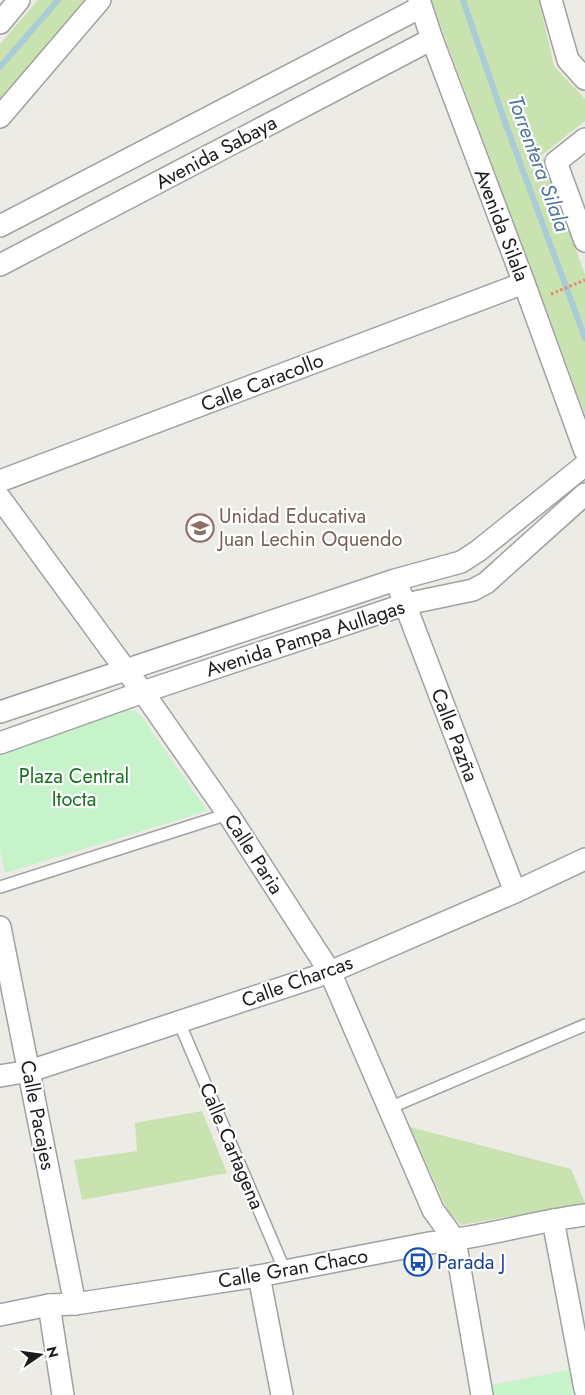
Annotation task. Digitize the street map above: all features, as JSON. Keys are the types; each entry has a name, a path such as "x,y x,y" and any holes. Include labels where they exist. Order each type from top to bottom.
{"street":[{"path":"0,23 19,0"},
{"path":"0,117 100,0"},
{"path":"551,0 568,60 585,79"},
{"name":"Avenida Silala","path":"420,3 585,451"},
{"name":"Avenida Sabaya","path":"0,226 420,3"},
{"name":"Avenida Sabaya","path":"0,266 432,39"},
{"path":"585,139 556,162 585,241"},
{"name":"Calle Caracollo","path":"0,481 524,283"},
{"name":"Avenida Pampa Aullagas","path":"0,712 395,580 461,562 478,551 585,465"},
{"name":"Avenida Pampa Aullagas","path":"0,743 143,692 406,604 473,590 486,583 585,494"},
{"name":"Calle Paria","path":"0,498 143,692 228,814 330,972 433,1210 455,1240"},
{"name":"Calle Pazña","path":"395,580 406,604 515,892"},
{"name":"Calle Charcas","path":"0,1076 30,1071 330,972 515,892 585,859"},
{"name":"Calle Pacajes","path":"0,927 75,1304"},
{"name":"Calle Gran Chaco","path":"0,1315 49,1305 75,1304 259,1276 585,1215"},
{"path":"553,1220 585,1389"},
{"path":"455,1240 482,1395"},
{"path":"259,1276 282,1395"},
{"path":"49,1305 63,1395"}],"lane":[{"path":"0,887 228,814"},
{"name":"Calle Cartagena","path":"179,1022 285,1271"},
{"path":"390,1108 585,1025"}],"path":[{"path":"556,292 585,280"}],"green space":[{"path":"38,0 88,0 0,103 0,44"},
{"path":"431,0 539,0 554,66 585,99 585,121 542,155 585,275 585,414"},
{"name":"Plaza Central Itocta","path":"127,709 136,712 142,717 207,811 5,873 0,850 0,750"},
{"path":"202,1111 227,1173 82,1200 74,1160 137,1151 135,1123"},
{"path":"410,1127 571,1169 585,1203 461,1225 448,1212"},
{"path":"569,1370 573,1395 493,1395 491,1385"}],"waterway":[{"path":"0,67 58,0"},
{"name":"Torrentera Silala","path":"463,0 506,125 585,338"}],"place":[{"name":"Unidad Educativa Juan Lechin Oquendo","path":"200,528"},
{"name":"Parada J","path":"418,1262"}]}
